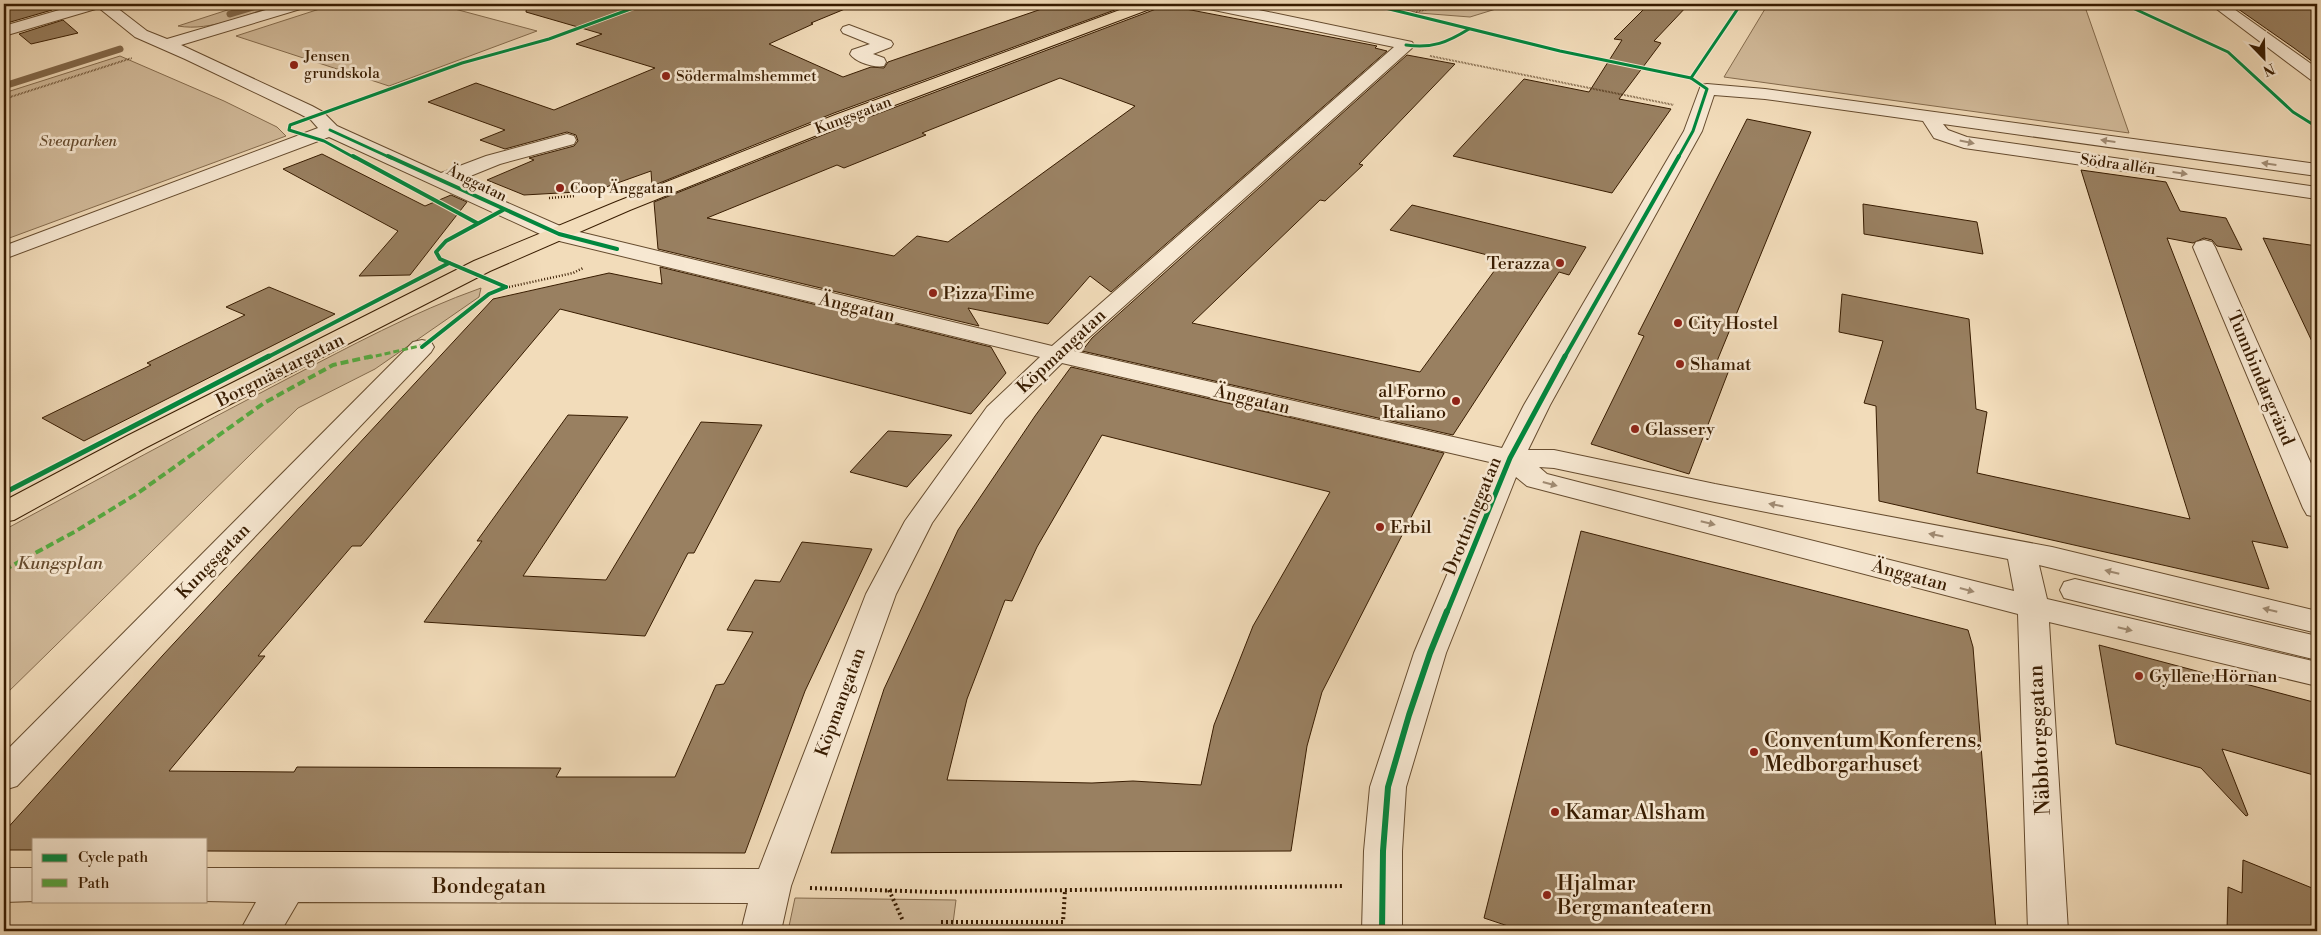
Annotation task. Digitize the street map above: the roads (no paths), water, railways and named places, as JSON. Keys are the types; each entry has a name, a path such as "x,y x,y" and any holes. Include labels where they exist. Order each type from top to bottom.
{"main road":[{"name":"Kungsgatan","path":"559,234 841,119 1150,4"},
{"name":"Borgmästargatan","path":"4,513 136,442 482,266 559,234"}],"street":[{"path":"4,31 96,4"},
{"name":"Änggatan","path":"103,4 141,34 191,55 318,116 330,130 559,234 1056,354 1510,458 1554,459 1714,493 2021,551 2317,622"},
{"path":"164,45 302,4"},
{"name":"Köpmangatan","path":"761,931 772,886 880,594 919,521 996,413 1056,354 1406,45 1209,4"},
{"path":"2217,4 2317,76"},
{"path":"849,30 885,44 858,54 878,62"},
{"name":"Drottninggatan","path":"1382,931 1382,885 1388,787 1408,716 1430,653 1510,458 1537,406 1693,131 1707,89"},
{"name":"Södra allén","path":"1707,89 1765,94 2317,170"},
{"name":"Södra allén","path":"1929,116 1941,134 1964,142 2317,193"},
{"path":"4,253 330,130"},
{"path":"442,180 493,160 567,140"},
{"name":"Tunnbindargränd","path":"2204,247 2317,508"},
{"name":"Kungsgatan","path":"4,776 422,347"},
{"name":"Änggatan","path":"1510,458 1538,480 2033,607 2317,674"},
{"name":"Näbbtorgsgatan","path":"2021,551 2033,607 2048,931"},
{"path":"2075,590 2317,648"},
{"path":"4,885 32,885"},
{"name":"Bondegatan","path":"208,885 772,886"},
{"path":"260,931 287,886"}],"waterway":[{"path":"230,14 263,4"},
{"path":"4,86 120,49"}],"place":[{"name":"Jensen grundskola","path":"294,65"},
{"name":"Södermalmshemmet","path":"666,76"},
{"name":"Coop Änggatan","path":"560,188"},
{"name":"Terazza","path":"1560,263"},
{"name":"Pizza Time","path":"933,293"},
{"name":"City Hostel","path":"1678,323"},
{"name":"Shamat","path":"1680,364"},
{"name":"al Forno Italiano","path":"1456,401"},
{"name":"Glassery","path":"1635,429"},
{"name":"Erbil","path":"1380,527"},
{"name":"Gyllene Hörnan","path":"2139,676"},
{"name":"Conventum Konferens, Medborgarhuset","path":"1754,752"},
{"name":"Kamar Alsham","path":"1555,812"},
{"name":"Hjalmar Bergmanteatern","path":"1547,895"}],"park label":[{"name":"Sveaparken","path":"78,141"},
{"name":"Kungsplan","path":"60,563"}]}
